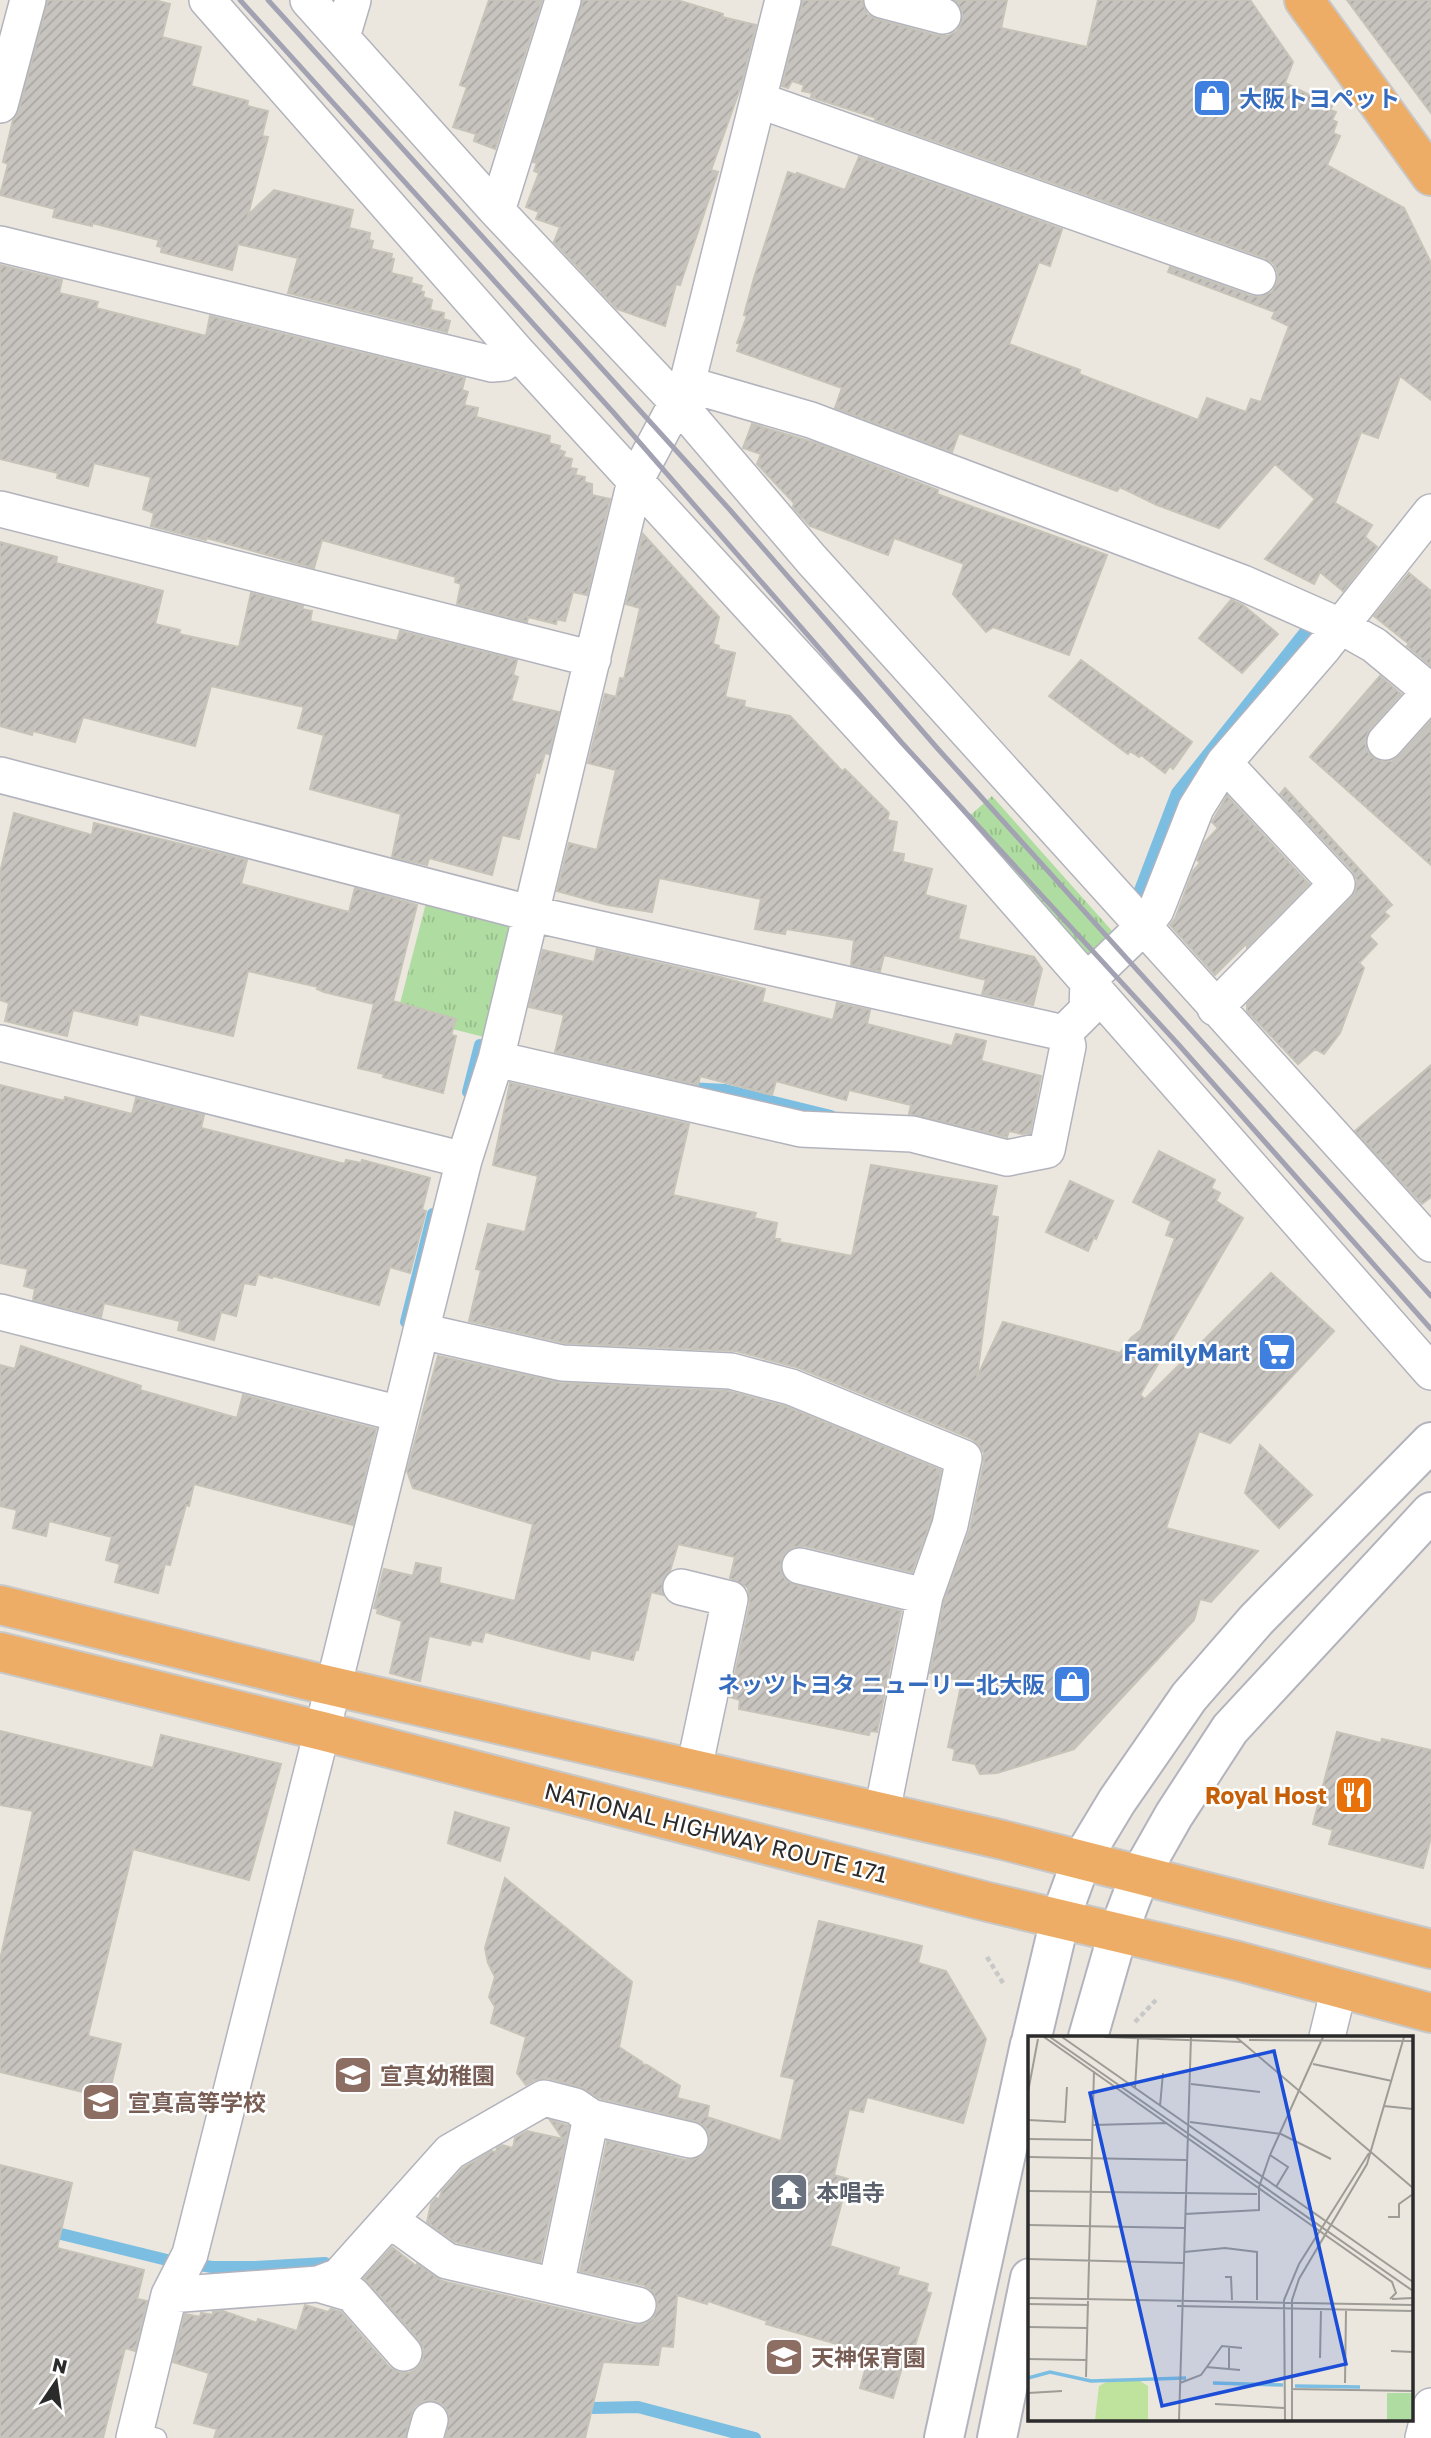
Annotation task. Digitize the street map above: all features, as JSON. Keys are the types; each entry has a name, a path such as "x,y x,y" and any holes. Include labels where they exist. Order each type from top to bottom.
{"highway":[{"path":"1304,0 1431,176"},
{"path":"0,1605 333,1687 1082,1860 1431,1949"},
{"name":"NATIONAL HIGHWAY ROUTE 171","path":"0,1652 322,1731 1431,2013"}],"street":[{"path":"0,106 28,0"},
{"path":"207,0 517,352 920,791 1431,1372"},
{"path":"308,0 497,211 682,393 811,559 1431,1244"},
{"path":"342,37 353,0"},
{"path":"497,211 563,0"},
{"path":"142,2436 169,2295 190,2254 464,1160 496,1059 533,914 635,481 682,393 783,0"},
{"path":"882,0 943,16"},
{"path":"758,100 1258,277"},
{"path":"0,244 492,364 504,363 517,352"},
{"path":"682,393 811,420 1243,583 1340,625 1374,645 1431,692 1385,742"},
{"path":"0,509 593,659"},
{"path":"1065,1033 1087,1010 1088,980 1143,927 1156,910 1195,808 1224,763 1431,512"},
{"path":"1215,1008 1337,884 1224,763"},
{"path":"0,775 533,914 1065,1033"},
{"path":"496,1059 801,1129 912,1134 1007,1158 1047,1150 1068,1046 1065,1033"},
{"path":"0,1043 464,1160"},
{"path":"0,1312 400,1414"},
{"path":"421,1331 562,1363 731,1371 791,1387 964,1458 950,1525 925,1596 882,1812"},
{"path":"1032,2036 1060,1919 1082,1860 1117,1801 1189,1697 1256,1620 1431,1442"},
{"path":"1088,2036 1118,1933 1140,1875 1174,1815 1230,1729 1431,1512"},
{"path":"800,1566 925,1596"},
{"path":"681,1587 730,1599 694,1769"},
{"path":"1327,2036 1339,1988"},
{"path":"944,2438 1028,2053"},
{"path":"169,2295 318,2284 340,2276 450,2151 544,2098 575,2106 591,2117 690,2140"},
{"path":"556,2287 591,2117"},
{"path":"390,2220 447,2261 638,2305"},
{"path":"318,2284 352,2294 404,2353"},
{"path":"997,2438 1028,2288"},
{"path":"1423,2438 1431,2406"}],"path":[{"path":"987,1957 1003,1982 1003,1994"},
{"path":"1129,2028 1156,2000"}],"green space":[{"path":"992,796 1113,932 1086,956 965,820"},
{"path":"426,903 512,924 484,1037 397,1015"}],"building":[{"path":"48,0 154,0 170,4 162,37 201,47 191,86 248,101 247,106 268,111 262,136 268,137 248,215 274,190 353,210 349,228 370,233 369,240 373,241 371,249 392,254 391,258 394,259 391,273 412,278 411,283 422,286 420,291 424,292 423,297 432,300 430,310 444,313 443,319 450,321 447,332 288,293 298,258 238,244 232,270 161,252 162,247 157,246 159,240 92,223 92,226 53,217 55,209 0,195 8,164 3,162 13,120 19,110"},
{"path":"489,0 542,0 495,149 474,141 476,134 453,127 467,87 460,85"},
{"path":"583,0 677,0 723,14 722,17 756,25 741,86 711,170 718,172 680,285 676,284 665,326 617,309 554,242 560,227 536,219 539,212 526,207 539,173 534,171 537,163 533,162"},
{"path":"803,0 862,0 867,14 876,19 948,36 957,31 962,22 962,10 954,0 1007,0 1001,28 1087,47 1098,0 1250,0 1293,62 1285,83 1332,106 1330,110 1336,112 1332,120 1337,122 1333,133 1340,136 1327,165 1404,208 1431,263 1431,400 1400,376 1378,438 1361,432 1335,503 1372,525 1365,537 1377,547 1343,591 1320,572 1314,584 1265,559 1315,499 1275,464 1219,528 1157,505 1120,487 1117,491 959,433 952,452 835,408 842,388 737,351 754,278 788,172 845,190 859,157 1062,229 1050,266 1039,262 1009,344 1080,370 1079,374 1198,420 1207,398 1246,412 1251,399 1261,402 1289,326 1272,318 1275,312 1168,272 1170,267 1251,296 1261,297 1272,292 1277,283 1278,273 1274,264 1265,258 811,97 812,93 802,91 804,85 792,81 788,88 782,86"},
{"path":"1347,0 1431,0 1431,113"},
{"path":"0,265 62,280 59,293 98,302 96,308 206,336 210,316 465,378 462,390 468,392 464,405 478,408 476,417 550,436 549,443 560,446 559,450 565,452 563,457 572,459 570,468 577,469 575,475 585,477 584,482 592,484 592,495 610,499 587,595 573,592 565,621 557,619 556,624 528,617 527,622 457,604 461,584 455,582 456,577 322,540 314,568 207,538 206,540 151,526 154,513 143,509 151,477 94,463 88,486 57,478 58,473 0,459"},
{"path":"752,424 816,443 938,490 937,494 1107,555 1069,655 993,627 986,632 953,594 964,564 894,538 888,555 810,526 793,507 794,503 757,464 761,454 743,448"},
{"path":"643,534 719,617 713,644 719,646 718,649 735,653 725,697 745,701 744,707 790,716 842,771 845,769 889,813 887,820 897,822 892,852 904,854 903,862 932,869 925,895 966,906 958,939 1034,957 1042,969 1033,1005 982,994 986,980 884,955 880,971 851,965 854,940 786,929 785,934 755,929 761,899 659,878 652,912 608,905 557,891 569,843 597,850 616,770 588,763 605,694 616,697 620,678 624,679 640,608 626,604"},
{"path":"0,542 57,557 56,563 163,591 155,624 180,630 179,634 239,647 251,593 303,606 302,609 312,611 310,621 397,641 400,631 517,660 513,675 518,677 511,701 559,712 549,754 545,753 539,773 536,772 519,839 502,835 492,875 429,858 427,865 392,857 401,814 310,789 324,735 298,728 304,707 211,686 195,746 83,717 75,742 33,731 32,735 0,726"},
{"path":"1409,573 1431,591 1431,666 1374,616"},
{"path":"1231,600 1243,605 1278,634 1242,673 1199,638"},
{"path":"1081,660 1192,742 1173,769 1170,766 1165,773 1141,755 1139,757 1130,751 1128,754 1049,696"},
{"path":"1380,676 1401,694 1366,737 1366,749 1372,757 1382,762 1392,761 1431,721 1431,865 1310,757"},
{"path":"1285,788 1392,905 1384,912 1389,916 1369,936 1377,944 1359,963 1364,968 1340,1033 1324,1054 1315,1049 1298,1064 1247,1011 1247,1004 1351,898 1356,890 1357,880 1352,870 1280,794"},
{"path":"1227,796 1309,884 1247,947 1247,943 1215,975 1170,925 1175,919 1193,871 1200,863 1197,860 1204,843 1218,828 1212,822"},
{"path":"14,813 92,835 94,823 247,860 241,884 349,912 355,888 417,905 393,1001 456,1019 451,1035 456,1036 443,1093 358,1068 374,1004 324,992 317,989 318,987 248,971 233,1036 139,1014 137,1025 73,1010 67,1036 5,1021 9,1003 0,1000 0,873"},
{"path":"597,949 765,989 762,1002 833,1020 837,1003 870,1010 867,1024 952,1046 956,1034 986,1041 981,1061 1041,1076 1030,1133 1009,1131 1007,1137 909,1114 911,1105 849,1090 846,1100 776,1081 772,1095 700,1076 698,1085 555,1052 564,1015 529,1007 543,950 594,962"},
{"path":"1431,1065 1431,1197 1422,1204 1355,1131"},
{"path":"510,1083 689,1124 673,1195 756,1213 754,1218 777,1223 774,1239 780,1239 779,1242 852,1256 871,1165 997,1186 991,1216 998,1217 977,1377 1003,1322 1120,1353 1141,1330 1175,1238 1166,1235 1171,1221 1133,1202 1159,1151 1215,1180 1211,1188 1220,1193 1216,1201 1243,1218 1140,1395 1145,1399 1271,1273 1334,1331 1230,1443 1199,1431 1166,1528 1258,1551 1211,1602 1200,1599 1194,1620 1074,1749 997,1773 980,1774 975,1764 953,1760 955,1749 948,1747 962,1681 930,1673 944,1601 970,1529 984,1462 984,1453 979,1445 972,1439 799,1368 736,1351 565,1343 469,1321 481,1270 476,1269 488,1224 525,1232 538,1176 493,1165"},
{"path":"0,1085 64,1101 65,1097 132,1114 136,1098 204,1115 201,1128 345,1164 346,1160 361,1163 362,1160 430,1178 422,1210 426,1211 410,1273 390,1267 379,1305 258,1274 255,1285 244,1283 236,1316 221,1312 214,1340 178,1330 180,1321 104,1303 101,1317 33,1300 35,1289 24,1286 28,1269 0,1263"},
{"path":"1070,1181 1113,1201 1088,1251 1046,1232"},
{"path":"21,1346 141,1386 140,1390 237,1418 243,1395 376,1429 353,1525 194,1484 170,1565 165,1564 158,1593 115,1582 120,1564 106,1560 112,1537 49,1521 46,1536 13,1528 17,1510 0,1506 0,1365 15,1369"},
{"path":"438,1356 561,1383 728,1391 785,1406 941,1470 931,1520 912,1572 804,1546 786,1552 781,1561 781,1572 786,1580 795,1585 901,1611 877,1732 870,1731 869,1735 739,1709 740,1700 730,1697 750,1603 748,1588 730,1578 735,1557 678,1544 670,1571 662,1582 663,1595 651,1592 638,1650 636,1649 633,1660 591,1650 589,1659 485,1632 482,1642 472,1640 470,1645 429,1636 420,1681 390,1673 402,1621 377,1613 378,1609 374,1608 384,1569 413,1576 416,1563 441,1568 439,1583 515,1601 533,1524 413,1488 407,1471"},
{"path":"1260,1445 1312,1495 1279,1528 1245,1493"},
{"path":"0,1731 153,1768 161,1735 281,1764 249,1880 133,1849 88,2036 121,2044 108,2098 0,2072 0,1960 33,1811 0,1805"},
{"path":"1337,1732 1381,1743 1382,1739 1431,1750 1431,1837 1423,1868 1329,1844 1333,1830 1313,1824"},
{"path":"455,1812 509,1828 500,1861 448,1843"},
{"path":"505,1878 632,1982 619,2047 642,2062 641,2064 680,2086 677,2098 709,2106 707,2117 781,2141 795,2079 781,2076 819,1921 922,1946 918,1963 946,1971 986,2039 963,2123 867,2097 863,2112 849,2109 834,2175 848,2179 830,2246 899,2268 897,2275 928,2284 926,2292 931,2293 911,2359 905,2357 893,2398 860,2388 866,2367 840,2358 844,2346 766,2324 767,2321 708,2301 707,2304 677,2295 673,2347 661,2346 658,2365 603,2362 585,2438 446,2438 449,2414 444,2405 435,2401 424,2401 415,2406 405,2438 214,2438 217,2429 194,2423 209,2373 173,2362 185,2314 200,2317 201,2313 213,2315 213,2312 223,2311 257,2323 258,2319 297,2331 305,2305 328,2312 331,2309 341,2312 389,2367 398,2372 409,2373 417,2368 423,2359 424,2350 419,2340 364,2278 392,2247 416,2266 417,2264 442,2281 633,2325 645,2324 653,2318 658,2309 657,2300 651,2290 643,2285 580,2271 607,2141 685,2160 704,2154 709,2145 709,2134 704,2126 695,2121 599,2098 580,2087 548,2078 526,2085 517,2073 526,2037 491,2023 495,2007 489,1997 495,1977 485,1948"},
{"path":"550,2120 569,2126 540,2262 455,2242 427,2222 431,2204 436,2198 439,2199 442,2191 463,2168 491,2151 496,2152 502,2145 513,2148 515,2138 527,2131 563,2139"},
{"path":"0,2165 72,2183 57,2248 144,2270 137,2299 147,2301 135,2351 125,2348 103,2438 0,2438"}],"waterway":[{"path":"1139,893 1177,793 1309,627"},
{"path":"468,1092 480,1045"},
{"path":"688,1088 725,1090 831,1116"},
{"path":"406,1322 433,1214"},
{"path":"45,2230 167,2260 212,2267 325,2263 335,2270"},
{"path":"578,2406 638,2407 755,2438"}],"railway":[{"path":"240,0 613,412 902,743 1178,1044 1431,1329"},
{"path":"268,0 730,510 938,749 1431,1296"}],"place":[{"name":"大阪トヨペット","path":"1212,98"},
{"name":"FamilyMart","path":"1277,1352"},
{"name":"ネッツトヨタ ニューリー北大阪","path":"1072,1684"},
{"name":"Royal Host","path":"1354,1795"},
{"name":"宣真幼稚園","path":"353,2075"},
{"name":"宣真高等学校","path":"101,2102"},
{"name":"本唱寺","path":"789,2192"},
{"name":"天神保育園","path":"784,2357"}]}
